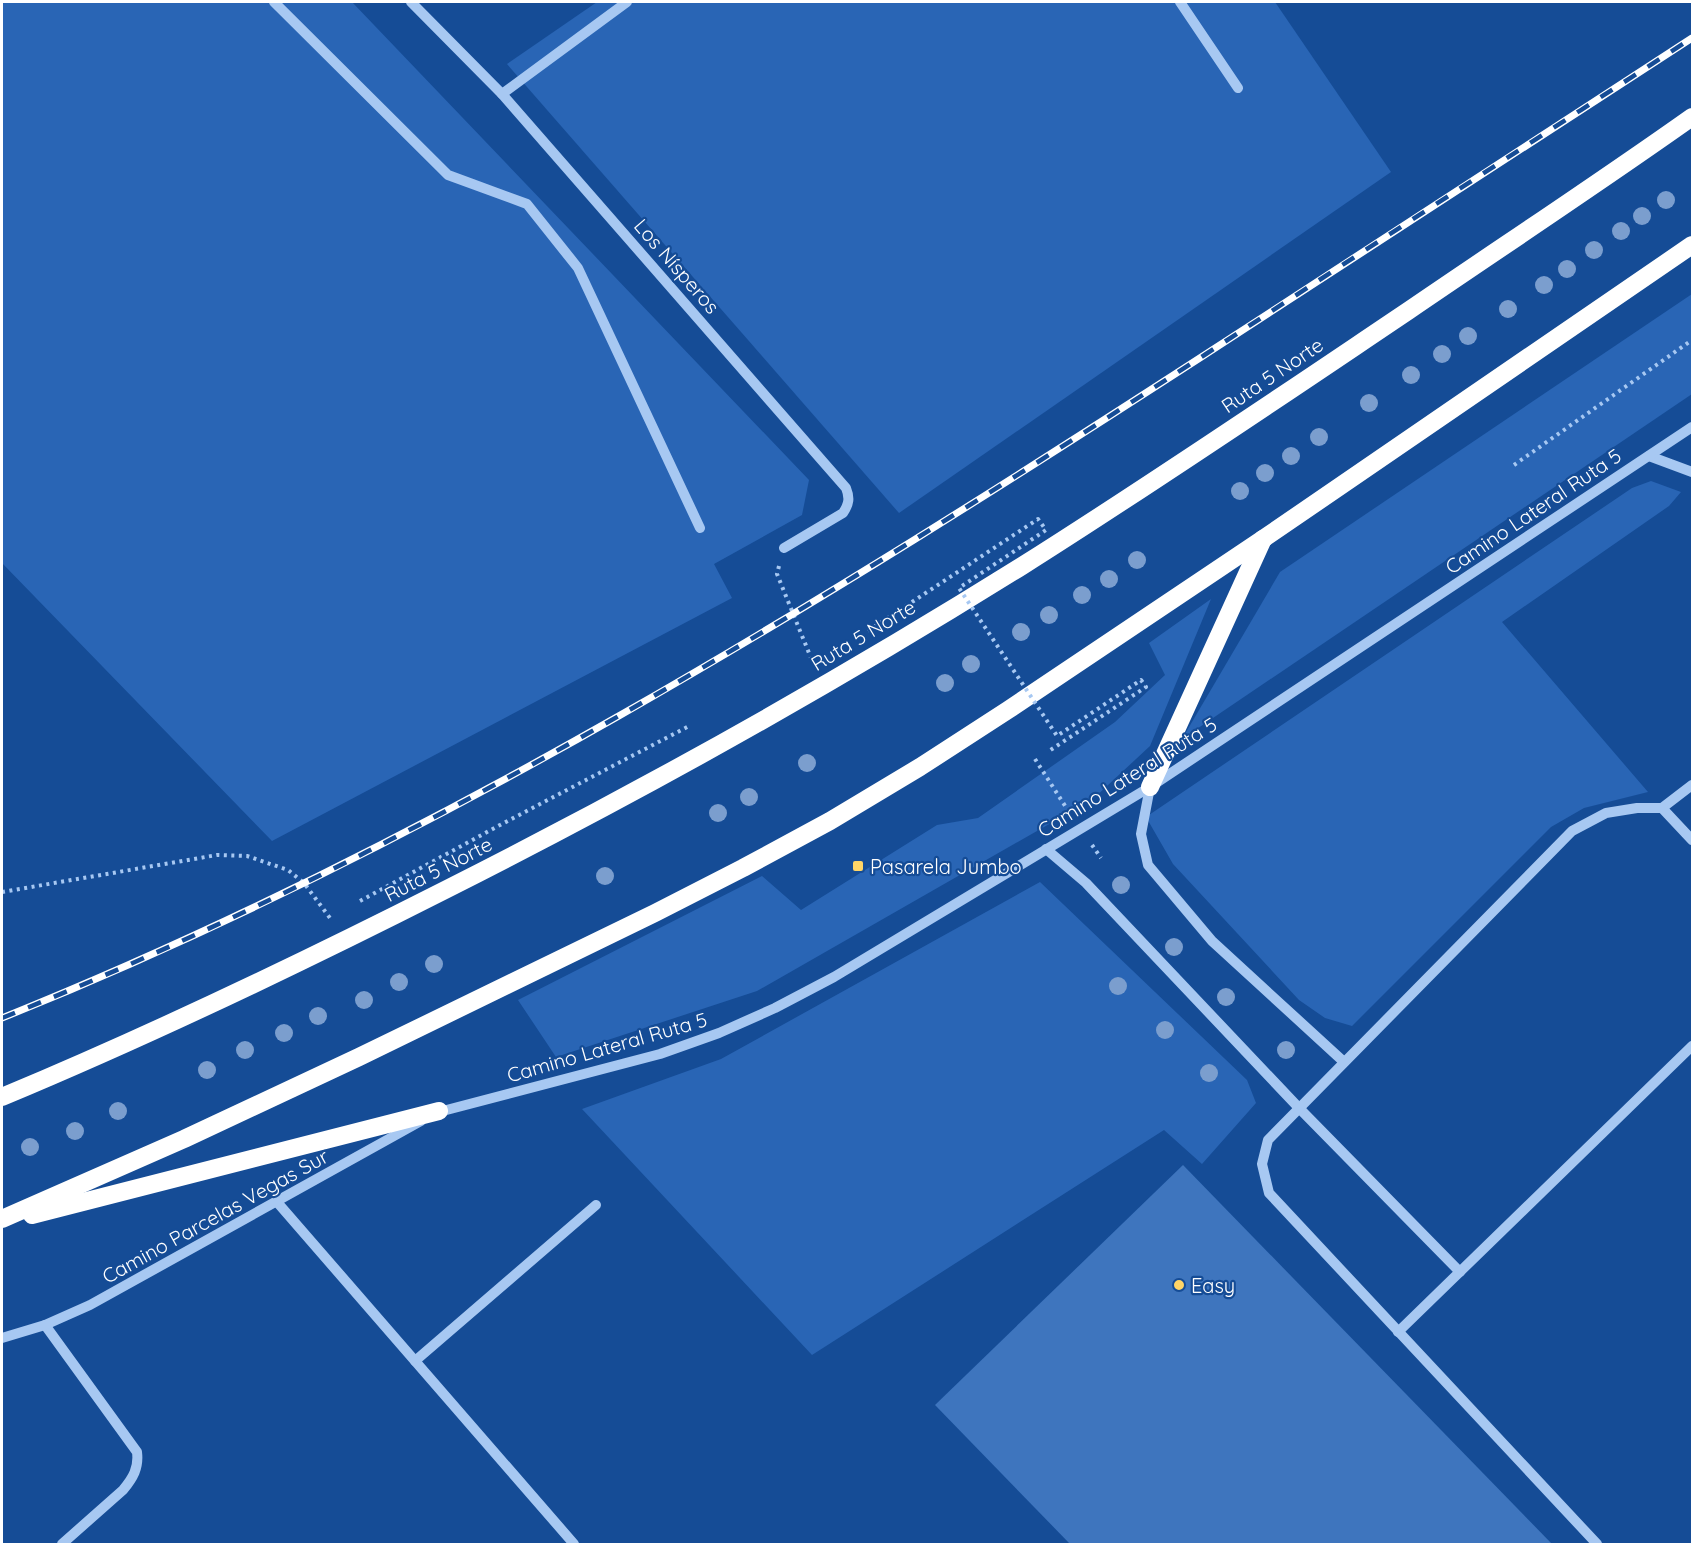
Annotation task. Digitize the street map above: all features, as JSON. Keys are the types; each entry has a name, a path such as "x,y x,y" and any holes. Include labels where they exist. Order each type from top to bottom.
{"highway":[{"name":"Ruta 5 Norte","path":"2,1097 99,1056 361,933 632,794 874,656 1113,507 1305,380 1692,117"},
{"path":"2,1221 271,1098 655,913 830,821 920,767 1263,539 1692,245"},
{"path":"1150,787 1263,539"},
{"path":"2,1221 439,1111"}],"street":[{"path":"274,2 448,175 527,204 578,268 700,528"},
{"name":"Los Nísperos","path":"411,2 502,94 846,488 849,496 848,505 843,513 784,548"},
{"path":"502,94 627,2"},
{"path":"1180,2 1238,88"},
{"name":"Camino Lateral Ruta 5","path":"439,1111 660,1054 719,1033 775,1008 834,977 1150,787 1692,427"},
{"path":"1649,456 1692,472"},
{"path":"1597,1545 1269,1193 1262,1164 1268,1140 1572,831 1606,813 1637,808 1662,808 1692,785"},
{"path":"1150,787 1141,834 1148,865 1212,941 1344,1062"},
{"path":"1662,808 1692,840"},
{"path":"1046,849 1086,883 1299,1108 1460,1272"},
{"path":"1398,1332 1692,1046"},
{"name":"Camino Parcelas Vegas Sur","path":"2,1338 45,1325 90,1305 439,1111"},
{"path":"277,1202 574,1545"},
{"path":"415,1361 596,1205"},
{"path":"45,1325 137,1452 138,1460 132,1480 62,1545"}],"path":[{"path":"1514,465 1692,340"},
{"path":"868,631 1038,519 1046,530 958,588 1057,736 1141,680 1146,687 1049,751"},
{"path":"784,548 777,574 811,658"},
{"path":"359,902 691,725"},
{"path":"1035,759 1081,829"},
{"path":"2,892 217,855 247,856 288,870 303,884 329,919 339,913"}],"shaded area":[{"path":"2,2 352,2 809,480 802,515 714,564 732,598 272,841 2,563"},
{"path":"597,2 1275,2 1391,172 899,513 507,64"},
{"path":"1692,294 1692,394 1182,739 1280,572"},
{"path":"1651,481 1681,492 1669,506 1502,622 1648,792 1584,808 1551,827 1352,1026 1325,1018 1299,1000 1173,864 1146,817 1632,488"},
{"path":"1211,599 1150,746 1093,799 757,991 556,1057 518,1000 762,876 801,910 937,825 978,818 1115,722 1165,675 1149,643"},
{"path":"1040,882 1247,1080 1256,1103 1202,1164 1164,1130 812,1355 582,1109 721,1059"}],"building":[{"name":"Easy","path":"1183,1165 1552,1544 1070,1544 935,1405"}],"railway":[{"path":"2,1018 160,951 316,877 469,799 619,716 768,629 1061,447 1692,38"}],"place":[{"name":"Pasarela Jumbo","path":"858,866"},
{"name":"Easy","path":"1179,1285"}]}
